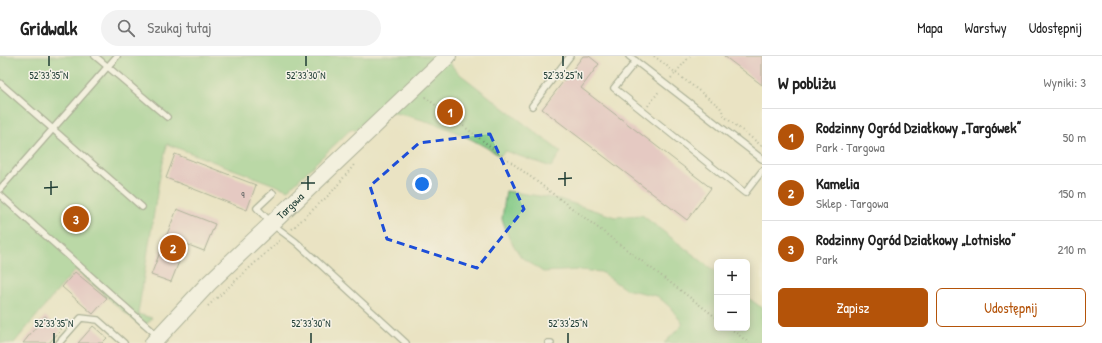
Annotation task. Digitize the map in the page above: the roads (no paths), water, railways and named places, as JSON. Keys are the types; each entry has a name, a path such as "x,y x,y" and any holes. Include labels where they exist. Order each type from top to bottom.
{"street":[{"name":"Targowa","path":"155,340 208,284 448,56"}],"lane":[{"path":"95,56 167,116"},
{"path":"0,189 117,56"},
{"path":"532,106 570,56"},
{"path":"629,56 762,159"},
{"path":"636,61 614,88 745,193 762,171"},
{"path":"0,83 142,207"},
{"path":"273,193 257,208 272,224 406,343"},
{"path":"0,195 155,340"},
{"path":"59,343 81,318 98,320 120,342"}],"place":[{"name":"Rodzinny Ogród Działkowy „Targówek”","path":"450,112"},
{"name":"Rodzinny Ogród Działkowy „Lotnisko”","path":"76,219"},
{"name":"Kamelia","path":"173,248"}]}
